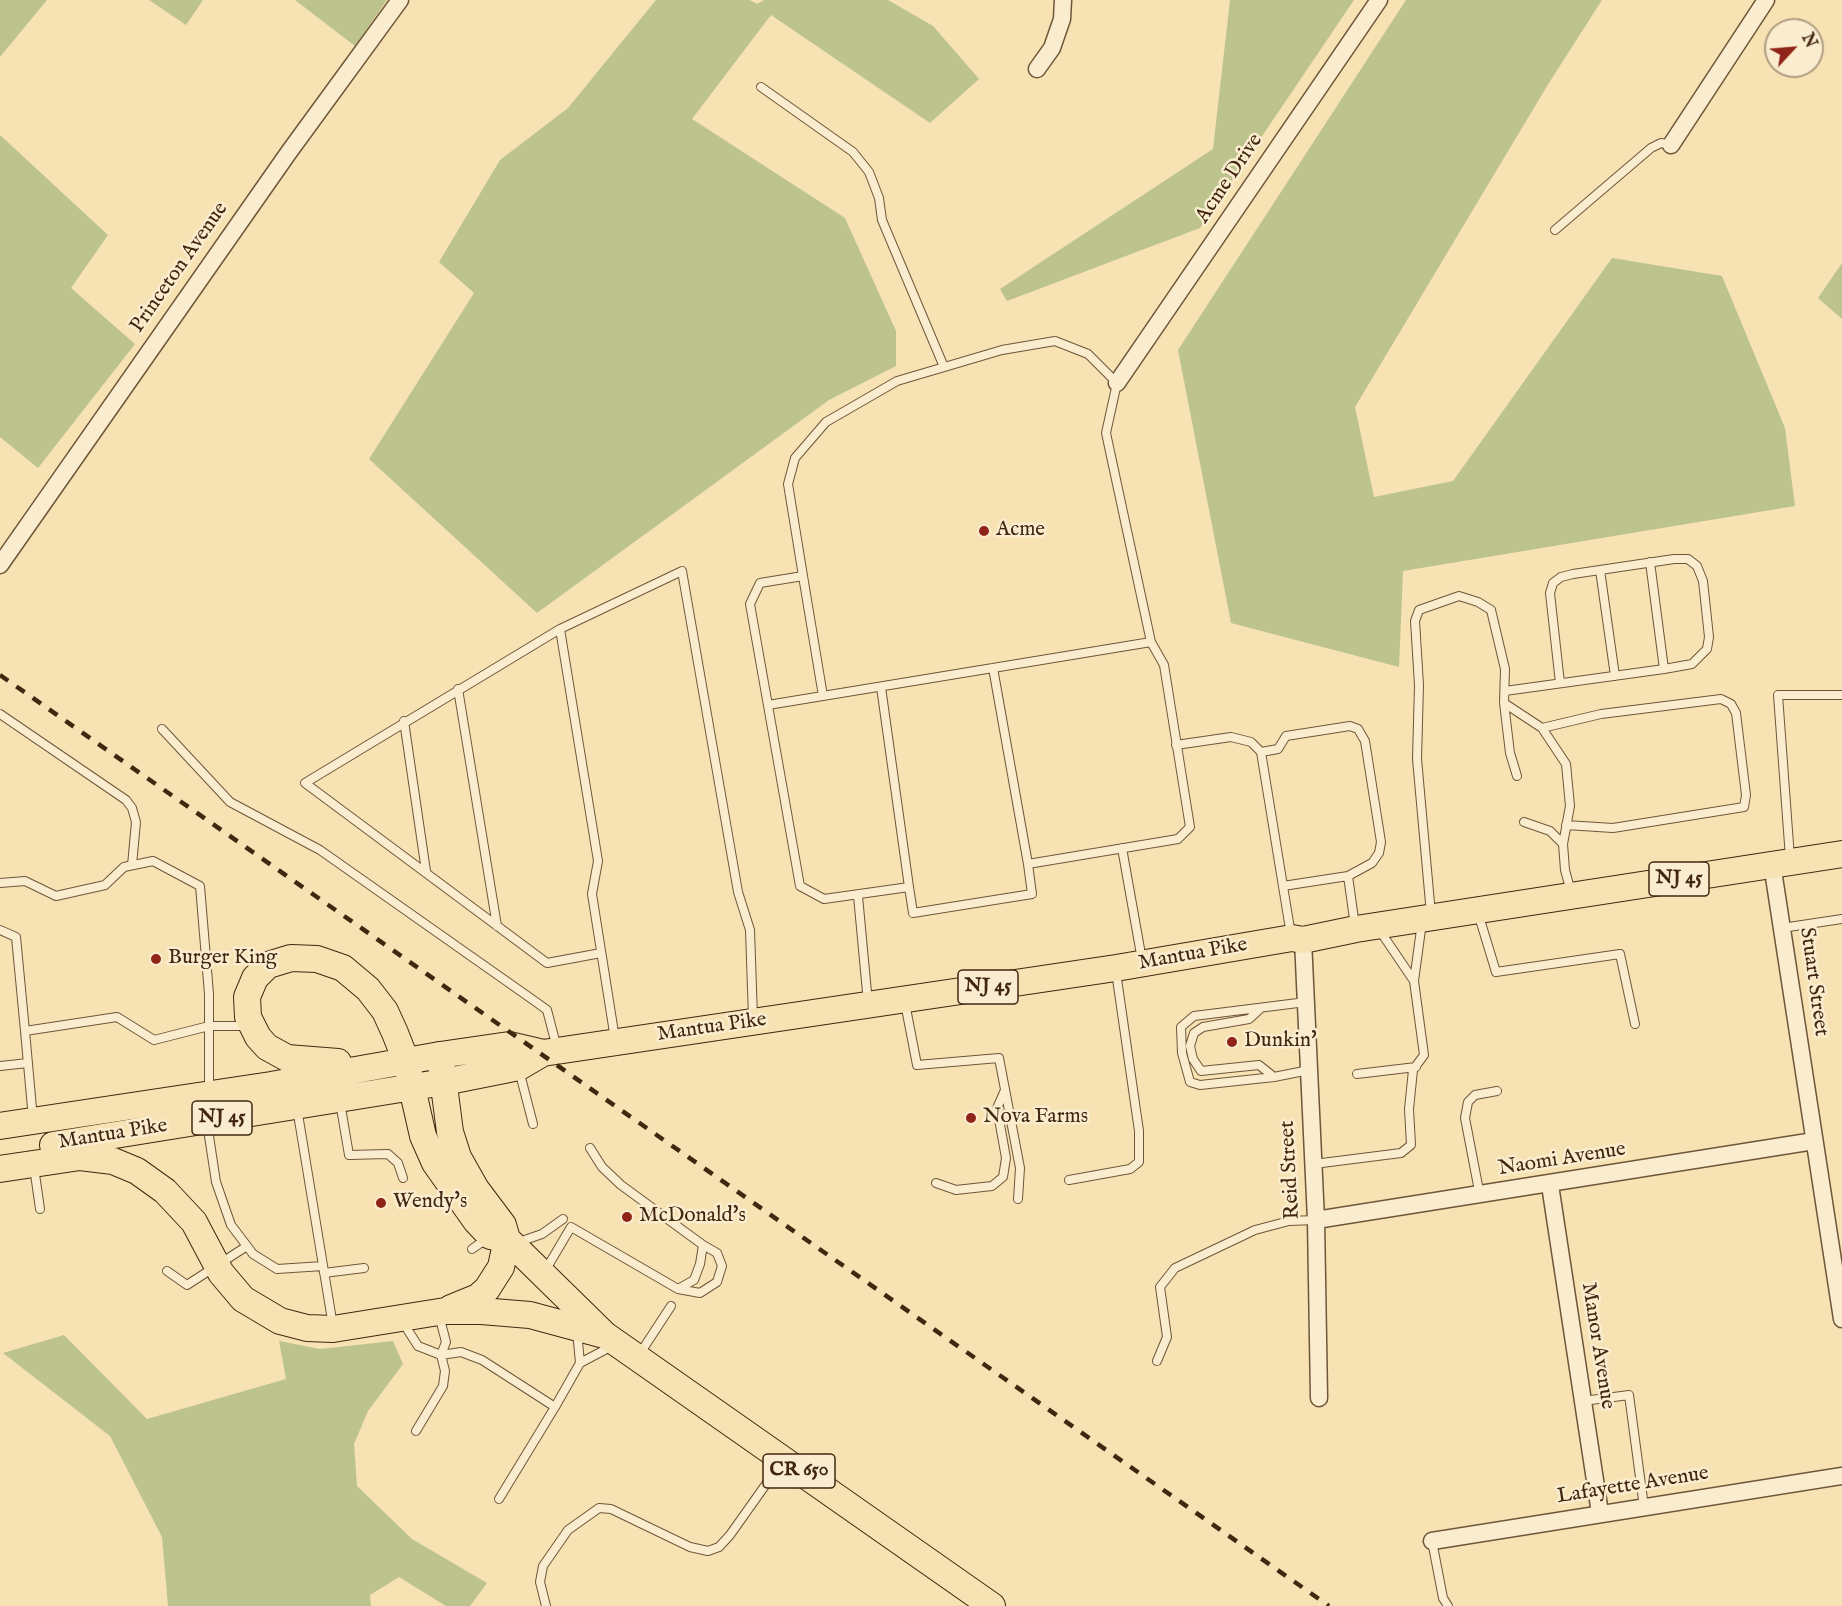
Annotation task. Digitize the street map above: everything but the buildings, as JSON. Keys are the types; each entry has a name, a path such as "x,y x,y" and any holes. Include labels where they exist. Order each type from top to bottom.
{"main road":[{"name":"Mantua Pike","path":"0,1154 444,1082 519,1067 550,1052 1143,964 1366,927 1842,854"},
{"path":"377,1065 287,1058 267,1047 251,1026 247,997 250,987 261,971 283,959 317,959 342,968 356,977 373,994 391,1022 406,1061"},
{"name":"Mantua Pike","path":"0,1126 209,1095 377,1065 509,1045 550,1052"},
{"name":"CR 650","path":"440,1055 450,1132 458,1157 476,1189 503,1225 495,1242"},
{"name":"CR 650","path":"406,1061 423,1136 435,1163 463,1205 495,1242 543,1274 620,1345 985,1604"},
{"path":"0,1169 80,1157 113,1161 137,1171 165,1191 194,1222 217,1265 243,1299 280,1320 307,1328 333,1329 441,1311 478,1297 501,1267 495,1242"},
{"path":"441,1311 530,1315 576,1328 620,1345"}],"street":[{"name":"Princeton Avenue","path":"0,565 289,152 400,0"},
{"path":"1037,69 1052,48 1062,19 1063,0"},
{"name":"Acme Drive","path":"1118,383 1379,0"},
{"path":"1671,146 1766,0"},
{"name":"Stuart Street","path":"1781,863 1782,928 1842,1319"},
{"name":"Reid Street","path":"1298,939 1306,1002 1310,1070 1316,1220 1319,1398"},
{"name":"Naomi Avenue","path":"1316,1220 1550,1185 1814,1141"},
{"name":"Manor Avenue","path":"1550,1185 1600,1513"},
{"name":"Lafayette Avenue","path":"1432,1541 1842,1476"}],"lane":[{"path":"761,87 853,152 869,172 879,198 882,220 944,367"},
{"path":"1555,230 1651,148 1661,143 1671,146"},
{"path":"823,696 788,484 795,458 826,422 897,381 1002,350 1055,341 1088,354 1118,383 1106,433 1151,642 1164,665 1190,827 1178,838 1028,864"},
{"path":"1505,691 1692,664 1707,649 1709,638 1702,581 1697,566 1688,559 1650,562 1561,577 1552,583 1550,593 1560,683"},
{"path":"1650,562 1664,669"},
{"path":"1600,570 1615,676"},
{"path":"601,953 547,963 305,783 560,629 681,571 738,892 750,930 753,1022"},
{"path":"803,576 760,583 750,604 800,886 824,900 909,887"},
{"path":"1314,1164 1401,1153 1411,1145 1409,1109 1416,1067 1424,1054 1414,981 1427,918 1416,744 1419,685 1415,621 1419,610 1460,596 1491,610 1504,669 1504,703 1510,753 1517,776"},
{"path":"560,629 598,861 592,894 615,1042"},
{"path":"768,705 1151,642"},
{"path":"880,687 914,913 1032,894 993,668"},
{"path":"458,689 497,926"},
{"path":"1781,863 1778,695 1842,695"},
{"path":"1542,728 1601,714 1721,699 1731,704 1736,713 1746,795 1744,807 1613,828 1566,825"},
{"path":"1504,703 1542,728 1566,764 1570,806 1563,844 1565,870 1572,896"},
{"path":"0,714 126,800 132,808 136,822 132,865"},
{"path":"404,722 426,871"},
{"path":"1261,753 1278,749 1286,736 1350,726 1363,734 1381,842 1379,853 1372,863 1348,876 1283,886"},
{"path":"162,729 230,802 320,850 547,1010 550,1052"},
{"path":"1176,745 1231,737 1251,742 1261,753 1283,886 1298,939"},
{"path":"1524,822 1550,831 1563,844"},
{"path":"1122,848 1143,964"},
{"path":"0,883 25,881 57,896 105,885 124,867 153,861 200,886 209,994 209,1095"},
{"path":"1348,876 1366,927 1414,981"},
{"path":"858,896 868,1005"},
{"path":"1477,910 1496,972 1620,954 1635,1024"},
{"path":"1782,928 1842,919"},
{"path":"0,930 16,937 33,1121"},
{"path":"1069,1180 1130,1169 1139,1162 1141,1153 1116,968"},
{"path":"904,999 917,1065 999,1058 1020,1168 1018,1199"},
{"path":"1306,1002 1194,1016 1181,1027 1182,1053 1190,1082 1200,1085 1274,1077 1310,1070"},
{"path":"1261,1008 1249,1019 1203,1027 1194,1033 1190,1046 1191,1052 1201,1071 1259,1065 1274,1077"},
{"path":"25,1031 117,1017 154,1040 209,1026 251,1026"},
{"path":"0,1066 28,1063"},
{"path":"519,1067 534,1124"},
{"path":"1357,1074 1416,1067"},
{"path":"936,1183 956,1190 992,1186 1003,1177 1006,1158 997,1108 1005,1090"},
{"path":"1480,1196 1466,1118 1468,1102 1475,1095 1497,1091"},
{"path":"339,1099 349,1155 388,1154 398,1163 404,1178"},
{"path":"297,1106 333,1329"},
{"path":"207,1120 216,1182 231,1225 253,1254 277,1269 364,1268"},
{"path":"543,1274 571,1227 678,1289 700,1293 717,1282 722,1266 717,1253 702,1245 621,1185 602,1167 590,1148"},
{"path":"34,1164 40,1209"},
{"path":"495,1242 543,1234 563,1219"},
{"path":"1158,1361 1167,1337 1160,1287 1175,1268 1255,1230 1289,1221 1316,1220"},
{"path":"678,1289 694,1280 702,1245"},
{"path":"167,1271 187,1285 246,1246"},
{"path":"580,1363 620,1345 671,1306"},
{"path":"416,1431 443,1386 445,1371 441,1355 446,1342 441,1311"},
{"path":"400,1318 418,1346 441,1355 461,1352 482,1360 555,1407"},
{"path":"499,1499 580,1363 576,1328"},
{"path":"1583,1401 1629,1395 1644,1507"},
{"path":"546,1606 540,1582 543,1566 568,1530 599,1508 630,1517 690,1546 708,1551 718,1547 730,1536 783,1460"},
{"path":"1432,1541 1443,1598 1448,1606"}],"green space":[{"path":"0,0 47,0 0,57"},
{"path":"149,0 203,0 186,25"},
{"path":"295,0 387,0 355,46"},
{"path":"656,0 750,0 757,4 764,0 888,0 933,26 979,79 930,123 771,15 692,119 845,218 896,331 896,366 829,400 537,613 369,459 474,293 439,262 500,160 568,108"},
{"path":"1230,0 1354,0 1200,228 1007,301 1000,289 1213,149"},
{"path":"1406,0 1602,0 1547,86 1355,407 1374,497 1453,481 1612,258 1722,276 1785,428 1795,506 1403,571 1399,667 1231,623 1178,350"},
{"path":"0,135 108,235 71,288 135,344 38,468 0,437"},
{"path":"1842,263 1842,319 1818,298"},
{"path":"64,1335 147,1419 286,1379 279,1341 320,1349 393,1341 403,1364 368,1411 354,1444 357,1486 412,1539 487,1583 470,1606 446,1606 399,1577 370,1595 371,1606 168,1606 162,1537 110,1436 3,1353"}],"railway":[{"path":"0,675 1329,1606"}],"place":[{"name":"Acme","path":"984,531"},
{"name":"Burger King","path":"156,959"},
{"name":"Dunkin'","path":"1232,1042"},
{"name":"Nova Farms","path":"971,1118"},
{"name":"Wendy's","path":"381,1203"},
{"name":"McDonald's","path":"627,1217"}]}
